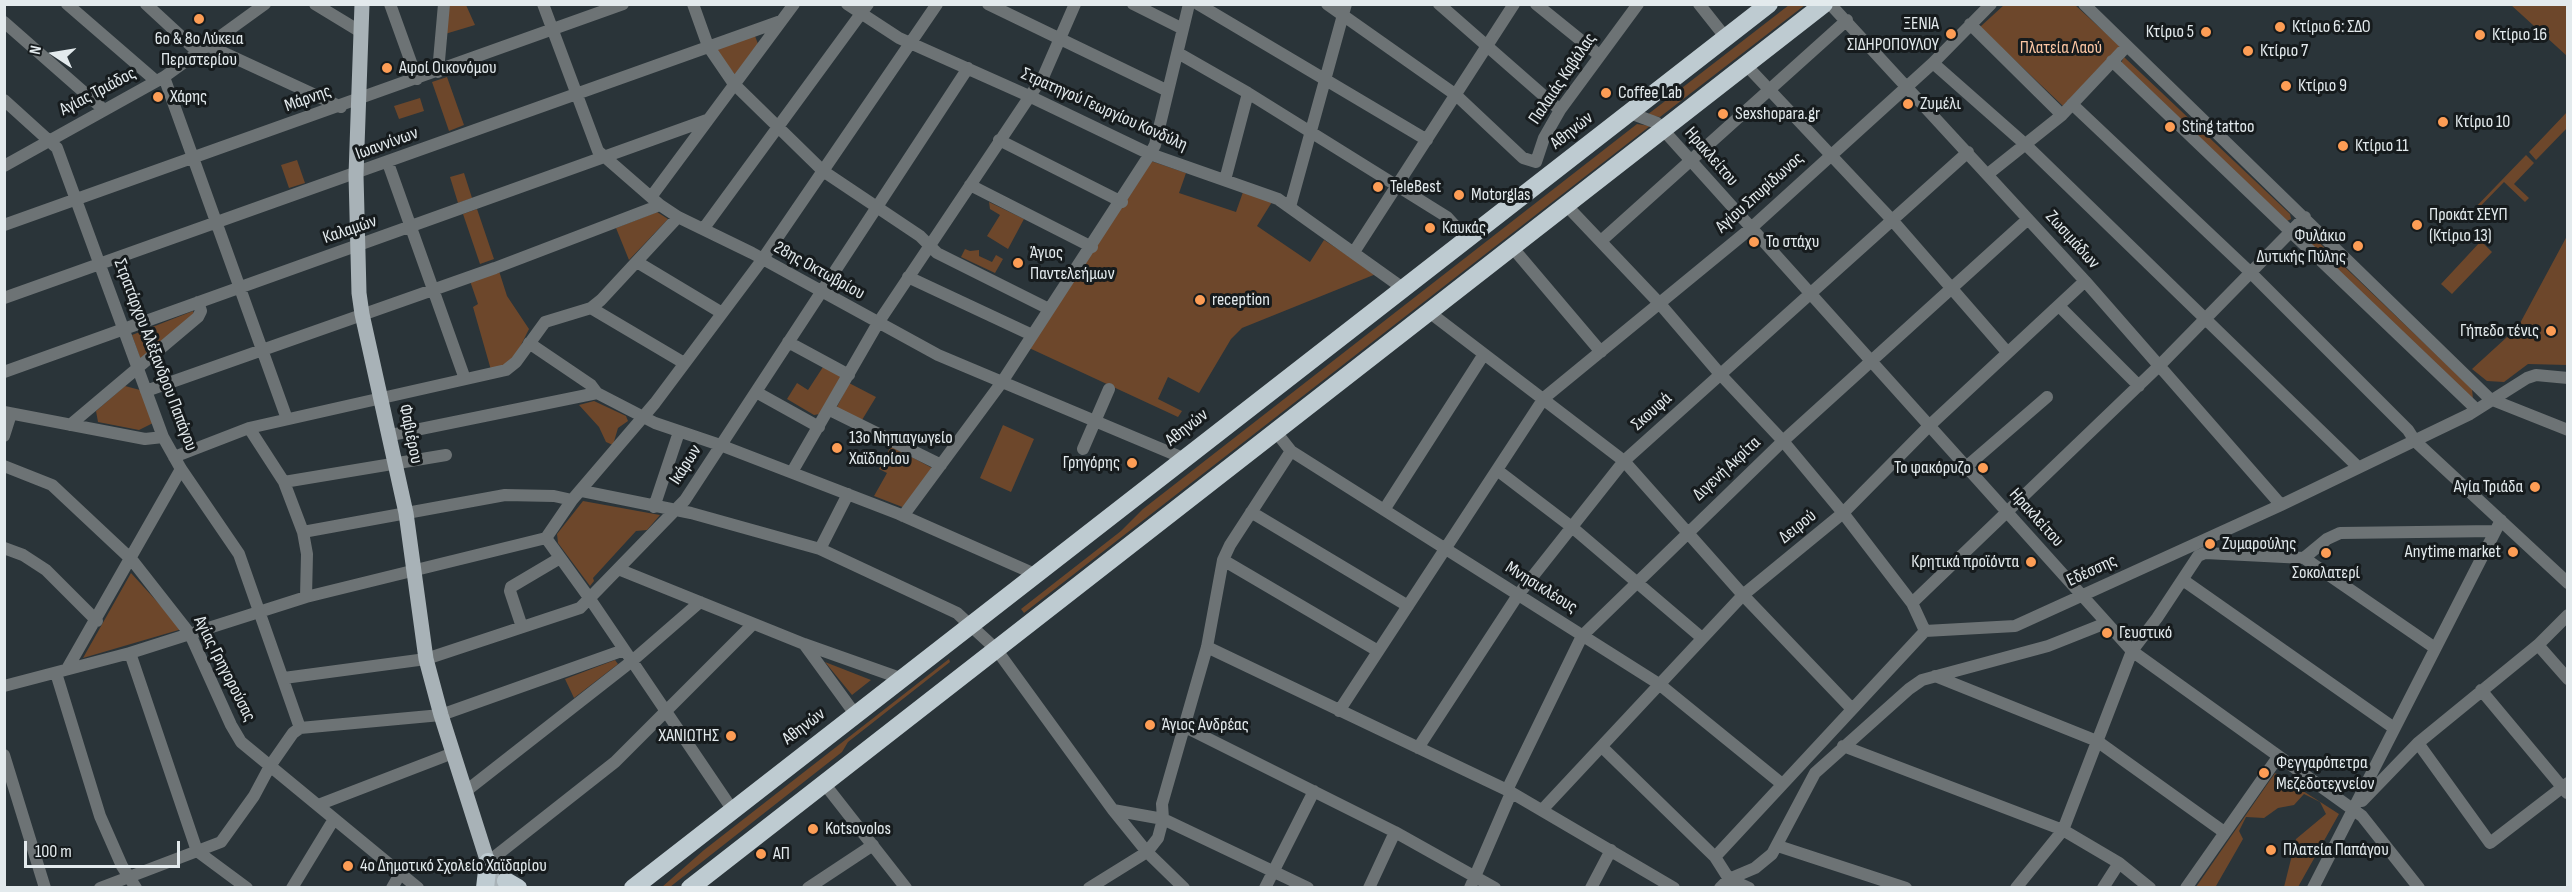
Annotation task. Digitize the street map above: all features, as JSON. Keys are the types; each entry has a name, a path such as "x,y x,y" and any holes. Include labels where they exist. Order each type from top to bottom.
{"highway":[{"name":"Αθηνών","path":"633,888 1769,4"},
{"path":"690,888 1824,4"},
{"path":"485,888 488,862"}],"main road":[{"name":"Φαβιέρου","path":"362,4 356,175 362,314 391,435 406,513 416,572 426,659 441,715 488,862 508,886"}],"street":[{"path":"67,4 160,79 194,157 287,419"},
{"path":"146,4 204,49 341,106"},
{"name":"Αγίας Τριάδος","path":"4,166 160,79 265,4"},
{"path":"315,4 361,32"},
{"path":"390,4 417,80"},
{"path":"438,72 444,4"},
{"name":"28ης Οκτωβρίου","path":"543,4 591,138 603,157 678,217 704,228 878,323 1002,382 1183,458"},
{"name":"Μάρνης","path":"4,225 417,80 622,4"},
{"path":"693,4 708,46 734,84 823,171 920,236 928,246 1049,309"},
{"path":"146,391 432,289 656,201 707,120 794,4"},
{"name":"Στρατηγού Γεωργίου Κονδύλη","path":"847,4 865,9 911,43 1150,154 1278,199 1404,288"},
{"path":"4,686 130,653 306,597 416,572 546,538 572,500 644,416 762,260 937,4"},
{"path":"988,4 1168,91"},
{"path":"792,472 830,410 878,323 1044,75 1075,4"},
{"path":"1133,4 1184,29"},
{"path":"903,516 1002,382 1122,202 1150,154 1189,4"},
{"path":"1198,4 1427,140"},
{"path":"1327,4 1345,10 1456,95 1523,158 1536,162 1548,177"},
{"path":"1439,4 1560,110"},
{"path":"1354,252 1514,4"},
{"path":"1536,4 1599,55"},
{"name":"Παλαιάς Καβάλας","path":"1536,162 1544,138 1560,110 1638,4"},
{"path":"1699,4 1725,38"},
{"name":"Ζωσιμάδων","path":"1830,4 2085,281 2281,505"},
{"name":"Αγίου Σπυρίδωνος","path":"1339,711 1544,398 1750,229 1830,154 1933,63 1991,4"},
{"path":"2084,4 2490,399 2568,430"},
{"path":"704,228 865,9"},
{"path":"1290,207 1345,10"},
{"path":"1601,241 1770,92 1847,20"},
{"name":"Ιωαννίνων","path":"4,298 388,164 781,21"},
{"path":"4,22 103,109"},
{"path":"1970,24 2062,115"},
{"path":"1988,174 2062,115 2127,45"},
{"path":"1178,53 1248,93 1448,217 1467,239"},
{"path":"2112,61 2476,409"},
{"path":"1933,63 2026,145 2358,467"},
{"path":"1746,65 1954,287 2007,352"},
{"name":"Ικάρων","path":"284,678 426,659 580,608 676,510 968,68"},
{"path":"1225,180 1248,93"},
{"name":"Στρατάρχου Αλέξανδρου Παπάγου","path":"4,100 57,148 164,437 181,469 233,543 284,678 300,728"},
{"path":"2072,104 2251,273 2408,430 2415,441 2498,526 2568,583"},
{"name":"Ηρακλείτου","path":"1630,113 1651,119 1663,130 2132,651 2353,810 2376,832 2419,888"},
{"name":"Καλαμών","path":"4,372 707,120"},
{"path":"999,140 1122,202"},
{"name":"Σκουφά","path":"1418,748 1518,595 1624,461 1968,152"},
{"path":"388,164 465,379"},
{"path":"970,185 1092,247"},
{"path":"1566,205 1660,304 1844,513 1912,603 1925,632 1715,857"},
{"path":"174,457 249,428 506,370 516,362 545,322 591,308 678,217"},
{"path":"1912,603 2008,514 2139,386 2305,217"},
{"name":"Διγενή Ακρίτα","path":"1470,888 1509,792 1582,636 1783,441 2028,219"},
{"path":"1512,247 1600,352"},
{"path":"637,262 722,313"},
{"path":"908,277 1032,335"},
{"name":"Δειρού","path":"1542,810 1603,748 1659,684 1743,595 1844,513 1929,426 2085,281"},
{"path":"70,425 198,317 201,311 198,302"},
{"path":"2059,306 2139,386"},
{"path":"591,308 684,363"},
{"path":"1429,312 1624,461 1743,595 1852,709"},
{"path":"788,342 849,375"},
{"path":"529,343 591,386 597,393 679,432 720,445 848,494 1037,575"},
{"path":"1384,510 1484,354"},
{"name":"Εδέσσης","path":"1925,632 2015,626 2281,505 2415,441 2536,375 2568,378"},
{"path":"1083,449 1109,389"},
{"path":"756,392 819,427"},
{"path":"391,435 597,393"},
{"path":"1966,467 2047,397"},
{"path":"830,410 941,465"},
{"path":"4,436 8,413 145,440 164,437"},
{"path":"249,428 284,482 303,532 307,554 306,597"},
{"path":"654,507 679,432"},
{"name":"Μνησικλέους","path":"1276,432 1291,451 1659,684 1782,783"},
{"path":"1089,888 1147,852 1158,838 1162,804 1207,647 1223,560 1291,451"},
{"path":"284,482 446,455"},
{"name":"Αγίας Γρηγορούσας","path":"4,466 52,485 132,560 190,634 241,742 418,888"},
{"path":"132,882 100,816 62,671 97,621 181,469"},
{"path":"1497,470 1573,528 1702,638"},
{"path":"582,491 676,510 820,549 940,604 971,624 996,649 1113,810 1147,852 1184,888"},
{"path":"820,549 848,494"},
{"path":"303,532 505,495 554,496 572,500"},
{"path":"1251,512 1408,606"},
{"path":"2304,558 2326,539 2340,534 2498,526"},
{"path":"2314,887 2498,526"},
{"path":"546,538 590,598 732,809"},
{"path":"2016,888 2063,830 2132,651 2198,556 2197,542"},
{"path":"4,548 23,555 46,570 97,621"},
{"path":"2198,556 2205,554 2304,558 2435,648"},
{"path":"522,627 510,591 511,587 560,558"},
{"path":"1223,560 1378,651"},
{"path":"618,569 804,644 900,678"},
{"path":"2183,580 2394,728"},
{"path":"466,791 632,661 700,602"},
{"path":"2353,810 2418,744 2538,645 2568,615"},
{"path":"1724,883 1755,868 1778,846 1808,783 1843,746 1909,689 1935,676 2048,646 2106,623"},
{"path":"488,862 615,762 753,624"},
{"path":"804,644 855,714"},
{"path":"2538,645 2568,679"},
{"path":"1207,647 1509,792 1674,888"},
{"path":"100,888 132,882 197,851 222,842 270,766 293,733 300,728 441,715 624,650"},
{"path":"130,653 197,851 247,888"},
{"path":"1935,676 2097,741 2224,832"},
{"path":"2418,744 2490,843 2566,788 2481,690"},
{"path":"1185,728 1395,832 1495,888"},
{"path":"1843,746 2063,830 2119,863 2150,888"},
{"path":"1603,748 1715,857 1724,883"},
{"path":"318,805 453,753"},
{"path":"4,755 22,821 45,888"},
{"path":"2186,888 2278,757"},
{"path":"824,782 906,888"},
{"path":"1265,888 1314,791"},
{"path":"1113,810 1162,819 1308,888"},
{"path":"292,888 334,819"},
{"path":"1369,888 1395,832"},
{"path":"808,888 873,845"},
{"path":"1778,846 1906,888"},
{"path":"1591,888 1611,850"},
{"path":"2103,888 2119,863"},
{"path":"392,888 400,874"},
{"path":"1724,883 1749,888"}],"green space":[{"path":"466,5 475,25 445,34 446,7"},
{"path":"1789,5 1805,5 1660,117 1647,115"},
{"name":"Πλατεία Λαού","path":"2004,5 2075,5 2120,46 2063,106 1980,27"},
{"path":"2511,5 2567,5 2567,56"},
{"path":"755,36 758,44 735,75 715,49"},
{"path":"2124,57 2290,214 2291,219 2287,221 2121,63"},
{"path":"447,77 464,125 449,131 432,82"},
{"path":"420,98 424,111 399,119 394,106"},
{"path":"2567,112 2567,128 2536,160 2529,152"},
{"path":"1637,124 1650,126 1024,613 1021,609 1121,531 1143,509"},
{"path":"2526,155 2534,163 2514,184 2529,198 2525,202 2504,182 2469,218 2462,211 2466,207 2471,212"},
{"path":"297,160 305,183 289,188 281,165"},
{"path":"1148,160 1186,173 1179,193 1236,212 1243,192 1272,202 1257,226 1310,262 1324,240 1376,274 1242,328 1231,339 1199,393 1168,377 1158,399 1182,411 1178,417 1027,347"},
{"path":"464,173 472,198 458,203 450,177"},
{"path":"989,202 1024,219 1008,249 987,236 1000,215 990,209"},
{"path":"477,209 494,259 480,264 463,214"},
{"path":"657,212 668,219 629,260 616,228"},
{"path":"2299,228 2304,228 2472,389 2473,399 2298,234"},
{"path":"2567,236 2567,365 2528,364 2504,382 2487,381 2472,369 2518,327"},
{"path":"2481,241 2492,252 2452,294 2441,284"},
{"path":"965,249 979,250 979,256 992,262 996,255 1003,259 995,273 961,257"},
{"path":"499,271 507,296 529,329 512,363 491,370 473,307 478,304 470,281"},
{"path":"193,311 195,318 141,361 132,335"},
{"path":"823,367 845,377 820,414 814,415 787,399 797,383 808,390"},
{"path":"849,383 876,397 862,420 836,409"},
{"path":"125,386 140,390 153,423 139,430 98,422 96,411"},
{"path":"594,401 626,416 628,421 618,428 613,445 606,442 599,427 579,405"},
{"path":"1003,425 1034,439 1011,492 980,478"},
{"path":"891,446 932,468 905,508 874,496 887,473 879,469"},
{"path":"583,501 660,515 647,530 636,531 593,578 594,581 590,586 558,543 557,534"},
{"path":"131,573 182,629 83,658"},
{"path":"949,659 950,662 848,742 842,752 670,887 662,887 704,850"},
{"path":"615,660 618,664 574,698 565,679"},
{"path":"825,662 871,680 852,695"},
{"path":"2275,773 2339,814 2298,887 2284,887 2296,839 2326,814 2320,802 2304,794 2294,805 2278,808 2264,818 2246,817 2239,831 2243,839 2216,886 2218,887 2196,887"}],"place":[{"name":"6ο & 8ο Λύκεια Περιστερίου","path":"199,19"},
{"name":"Κτίριο 6: ΣΔΟ","path":"2280,27"},
{"name":"Κτίριο 5","path":"2206,32"},
{"name":"ΞΕΝΙΑ ΣΙΔΗΡΟΠΟΥΛΟΥ","path":"1951,34"},
{"name":"Κτίριο 16","path":"2480,35"},
{"name":"Κτίριο 7","path":"2248,51"},
{"name":"Αφοί Οικονόμου","path":"387,68"},
{"name":"Κτίριο 9","path":"2286,86"},
{"name":"Coffee Lab","path":"1606,93"},
{"name":"Χάρης","path":"158,97"},
{"name":"Ζυμέλι","path":"1908,104"},
{"name":"Sexshopara.gr","path":"1723,114"},
{"name":"Κτίριο 10","path":"2443,122"},
{"name":"Sting tattoo","path":"2170,127"},
{"name":"Κτίριο 11","path":"2343,146"},
{"name":"TeleBest","path":"1378,187"},
{"name":"Motorglas","path":"1459,195"},
{"name":"Προκάτ ΣΕΥΠ (Κτίριο 13)","path":"2417,225"},
{"name":"Καυκάς","path":"1430,228"},
{"name":"Το στάχυ","path":"1754,242"},
{"name":"Φυλάκιο Δυτικής Πύλης","path":"2358,246"},
{"name":"Άγιος Παντελεήμων","path":"1018,263"},
{"name":"reception","path":"1200,300"},
{"name":"Γήπεδο τένις","path":"2551,331"},
{"name":"13ο Νηπιαγωγείο Χαϊδαρίου","path":"837,448"},
{"name":"Γρηγόρης","path":"1132,463"},
{"name":"Το φακόρυζο","path":"1983,468"},
{"name":"Αγία Τριάδα","path":"2535,487"},
{"name":"Ζυμαρούλης","path":"2210,544"},
{"name":"Anytime market","path":"2513,552"},
{"name":"Σοκολατερί","path":"2326,553"},
{"name":"Κρητικά προϊόντα","path":"2031,562"},
{"name":"Γευστικό","path":"2107,633"},
{"name":"Άγιος Ανδρέας","path":"1150,725"},
{"name":"ΧΑΝΙΩΤΗΣ","path":"731,736"},
{"name":"Φεγγαρόπετρα Μεζεδοτεχνείον","path":"2264,773"},
{"name":"Kotsovolos","path":"813,829"},
{"name":"Πλατεία Παπάγου","path":"2271,850"},
{"name":"ΑΠ","path":"761,854"},
{"name":"4ο Δημοτικό Σχολείο Χαϊδαρίου","path":"348,866"}]}
